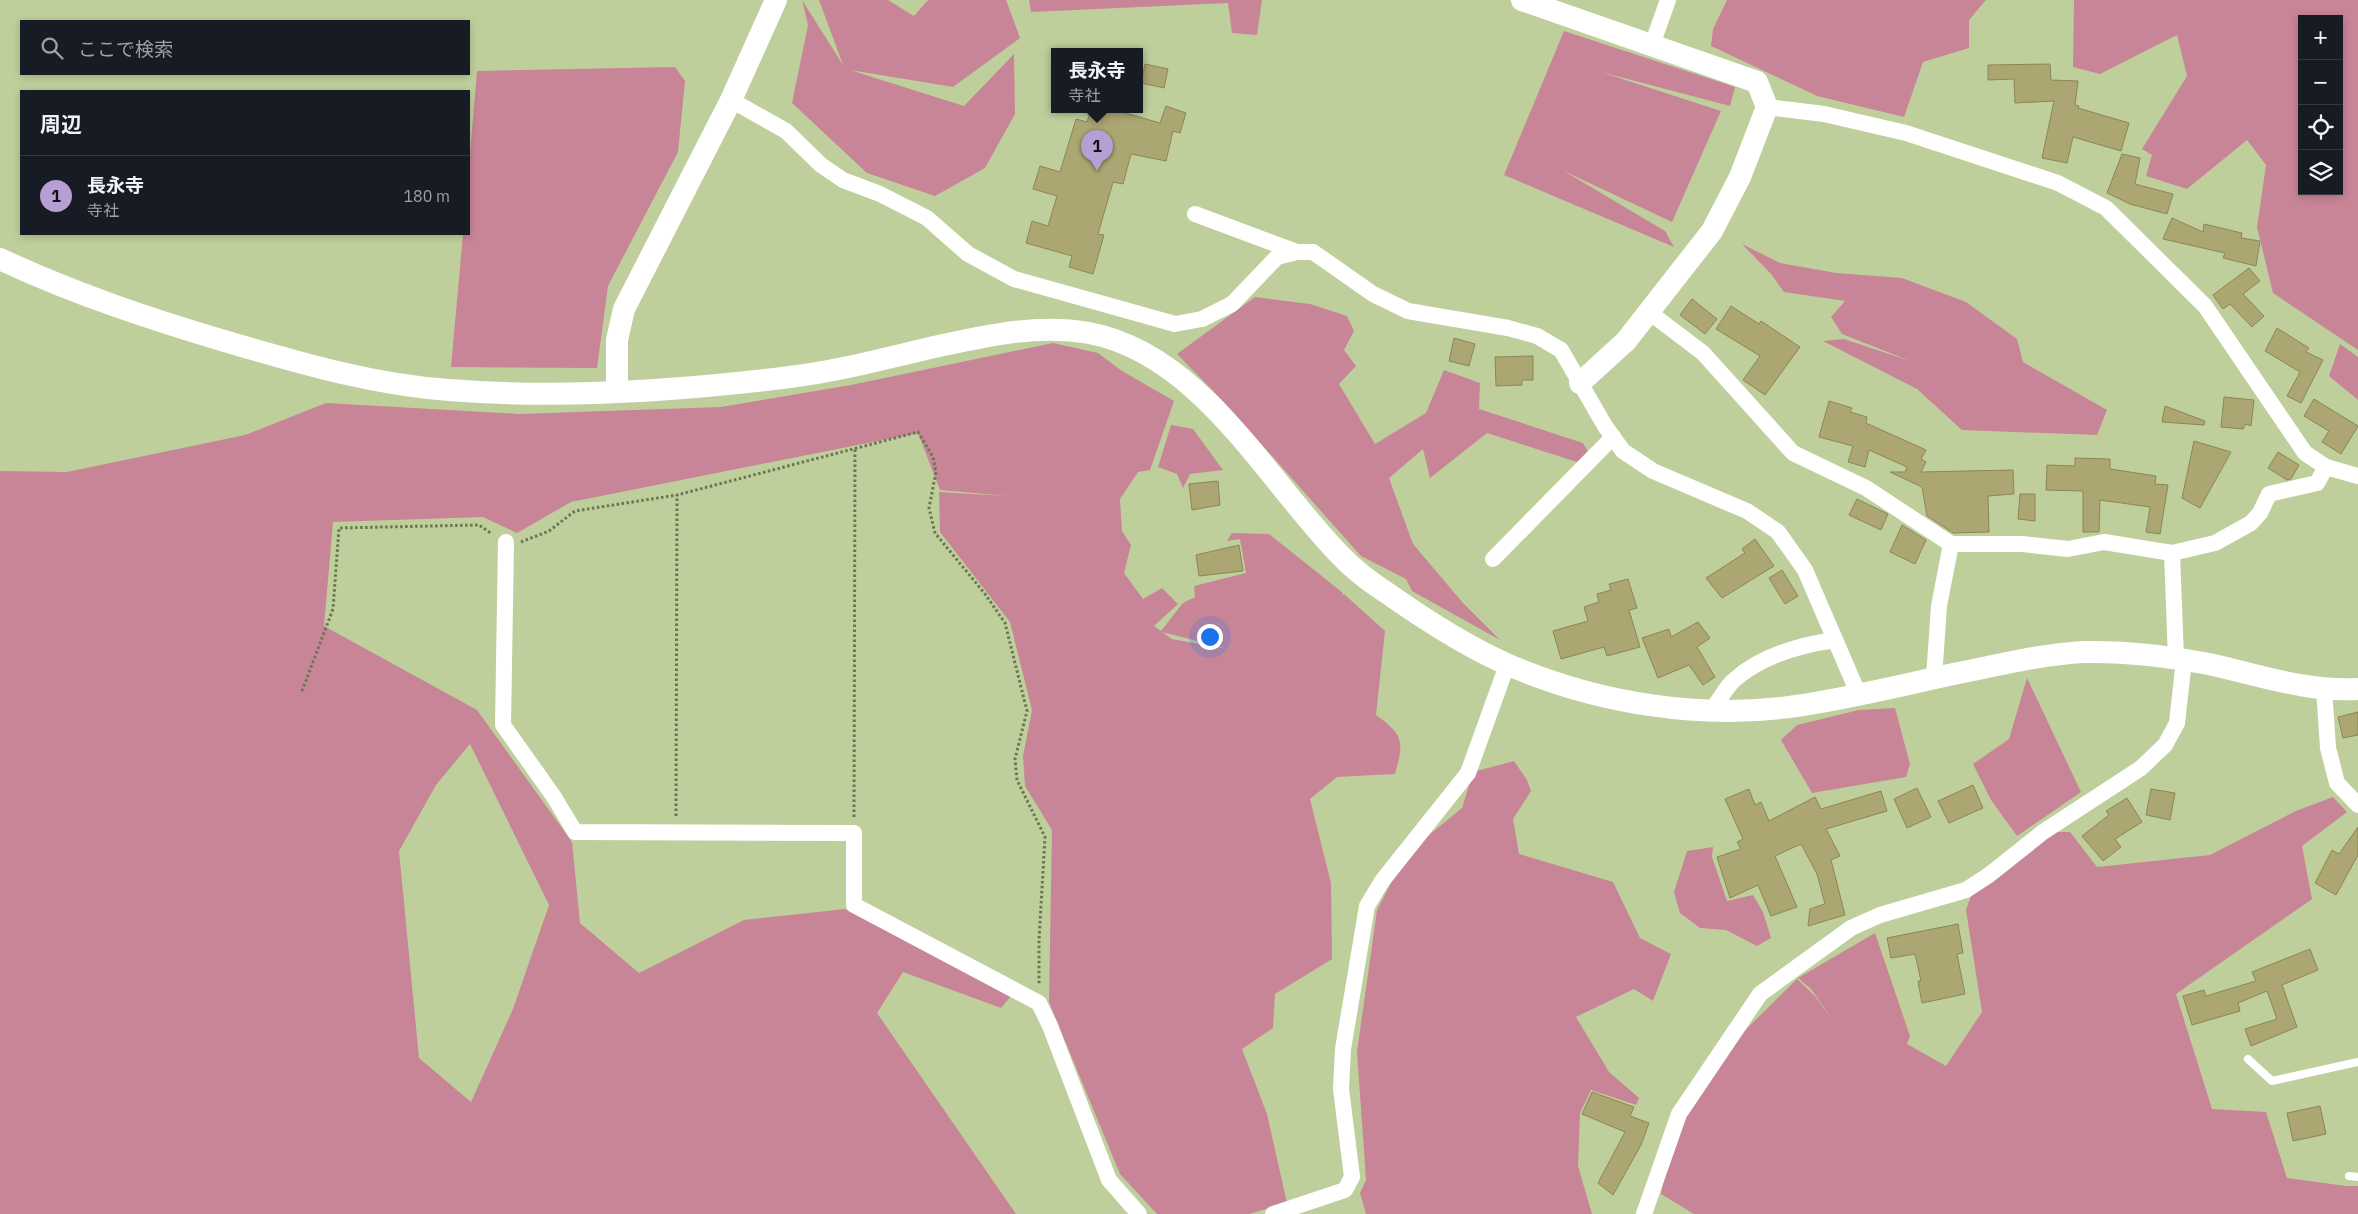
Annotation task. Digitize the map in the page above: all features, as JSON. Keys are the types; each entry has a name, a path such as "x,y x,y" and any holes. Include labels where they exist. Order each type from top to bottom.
{"street":[{"path":"617,391 617,340 624,309 731,100 776,0"},
{"path":"1522,0 1757,82 1767,107 1740,177 1712,231 1626,341 1580,383"},
{"path":"1652,46 1668,0"},
{"path":"731,100 786,131 821,165 843,180 880,194 927,218 968,254 1014,279 1175,324 1202,319 1232,304 1277,257 1297,252 1313,252 1373,294 1408,310 1508,328 1537,336 1561,350 1623,451 1653,471 1747,512 1778,532 1805,570 1858,693"},
{"path":"1767,107 1824,114 1906,133 2058,183 2106,208 2206,306 2306,453 2326,467 2358,476"},
{"path":"1195,214 1297,252"},
{"path":"0,258 99,302 184,329 294,361 386,382 448,390 551,394 730,384 799,376 992,334 1040,328 1093,334 1134,347 1167,367 1223,418 1318,532 1347,562 1407,606 1507,664 1563,684 1637,703 1750,710 1795,706 2037,656 2080,652 2128,652 2180,660 2280,682 2324,689 2358,689"},
{"path":"1649,312 1703,353 1793,453 1866,488 1951,544 2022,544 2068,549 2104,542 2172,553 2215,543 2251,523 2260,513 2270,494 2317,483 2326,467"},
{"path":"1493,559 1613,437"},
{"path":"506,542 503,725 554,797 575,832 854,833 854,905 1039,1004 1050,1026 1109,1180 1139,1214"},
{"path":"1934,678 1939,606 1951,544"},
{"path":"1644,1214 1679,1114 1760,994 1851,928 1880,915 1966,890 1989,876 2044,832 2141,768 2165,745 2177,723 2180,660 2172,553"},
{"path":"1712,709 1733,682 1764,661 1803,645 1836,640"},
{"path":"1273,1214 1345,1190 1352,1178 1341,1089 1343,1050 1367,906 1382,881 1468,774 1507,664"},
{"path":"2324,689 2328,748 2337,783 2358,805"}],"lane":[{"path":"2248,1060 2272,1081 2358,1062"}],"path":[{"path":"302,692 333,609 339,528 478,525 506,542 522,542 549,531 575,510 677,494 918,432 933,457 936,472 929,508 935,533 985,594 1005,623 1027,711 1015,759 1017,780 1045,837 1039,940 1039,1004"},
{"path":"854,833 855,448"},
{"path":"676,832 677,494"}],"shaded area":[{"path":"802,0 843,65 819,0 888,0 914,16 928,0 1006,0 1020,38 953,87 850,70 964,106 1014,54 1015,114 985,168 935,196 867,173 792,103 808,25"},
{"path":"1029,0 1262,0 1257,35 1232,33 1228,3 1031,12"},
{"path":"1727,0 1986,0 1969,20 1969,48 1923,62 1904,117 1817,96 1711,46 1713,29"},
{"path":"2074,0 2358,0 2358,350 2273,293 2257,227 2266,165 2247,140 2187,189 2146,176 2152,155 2142,149 2187,76 2177,35 2100,74 2073,67"},
{"path":"1564,31 1735,87 1730,106 1601,72 1721,111 1672,222 1564,171 1665,231 1674,247 1504,175"},
{"path":"675,67 685,81 678,152 608,286 597,368 451,367 463,235 470,235 470,153 477,71"},
{"path":"1742,244 1780,263 1836,273 1902,278 1966,302 2017,339 2023,362 2107,410 2097,435 1962,430 1917,389 1823,341 1844,339 1910,361 1842,334 1831,317 1845,301 1784,292 1771,274"},
{"path":"1255,297 1310,304 1347,316 1354,331 1344,350 1356,366 1339,384 1375,444 1426,413 1444,370 1480,383 1479,409 1583,443 1588,452 1577,462 1487,433 1430,478 1423,449 1389,478 1413,544 1463,603 1500,640 1412,591 1406,579 1361,556 1222,400 1177,354"},
{"path":"1053,343 1098,353 1122,371 1174,401 1150,470 1138,472 1120,499 1122,531 1131,545 1124,573 1143,599 1162,588 1178,604 1154,626 1161,631 1183,603 1195,597 1194,586 1246,573 1240,539 1227,541 1232,533 1269,534 1343,593 1341,596 1344,594 1385,631 1376,715 1392,728 1399,740 1400,754 1395,774 1337,777 1310,799 1331,883 1332,959 1275,994 1273,1028 1242,1049 1267,1114 1287,1203 1249,1214 1157,1214 1120,1174 1049,1002 1052,830 1025,786 1023,756 1032,710 1010,622 940,532 939,492 1008,496 940,490 918,433 571,502 517,533 483,517 333,522 324,626 477,710 572,842 580,923 639,973 744,920 845,909 1011,996 1001,1008 903,972 877,1013 1016,1214 0,1214 0,471 67,472 245,435 326,403 519,414 721,407 851,385","holes":["1162,632 1228,649 1172,639","470,744 549,905 513,1009 471,1102 419,1058 399,851 436,785"]},
{"path":"2340,344 2358,357 2358,400 2329,376"},
{"path":"1171,425 1193,429 1223,470 1190,474 1183,488 1177,474 1158,467"},
{"path":"2027,678 2081,792 2017,836 1991,800 1973,764 2009,739"},
{"path":"1895,708 1910,764 1906,777 1812,793 1781,740 1797,725 1859,710"},
{"path":"1514,761 1527,780 1531,791 1513,819 1519,854 1613,882 1640,938 1671,954 1653,1001 1634,989 1576,1017 1609,1072 1639,1098 1636,1105 1591,1090 1580,1113 1578,1166 1592,1214 1366,1214 1360,1193 1366,1180 1357,1052 1377,910 1407,853 1462,808 1473,772"},
{"path":"2333,797 2347,812 2302,846 2312,899 2176,994 2212,1109 2266,1112 2287,1178 2358,1186 2358,1214 1694,1214 1661,1194 1670,1138 1711,1064 1797,979 1814,995 1832,1019 1811,989 1798,978 1875,933 1910,1036 1907,1044 1946,1066 1982,1012 1966,910 1975,884 2043,832 2070,832 2097,867 2210,855 2296,811"},
{"path":"1713,847 1712,857 1727,901 1753,895 1763,912 1771,938 1757,946 1726,930 1700,928 1680,913 1674,892 1687,851"}],"building":[{"path":"1145,64 1168,69 1164,88 1143,83"},
{"path":"2050,64 2051,80 2078,81 2075,105 2079,106 2078,108 2129,123 2121,151 2073,137 2067,163 2042,158 2054,101 2015,103 2014,79 1988,80 1988,65"},
{"path":"1166,106 1186,113 1180,133 1173,131 1166,161 1131,154 1123,184 1113,182 1098,234 1104,235 1093,274 1069,267 1072,256 1026,243 1032,221 1048,226 1057,196 1033,189 1040,166 1060,172 1076,119 1087,122 1090,113 1125,113 1160,123"},
{"path":"2122,154 2140,158 2135,184 2173,194 2167,214 2130,204 2107,193"},
{"path":"2172,218 2203,232 2204,224 2242,233 2241,238 2260,241 2256,266 2223,258 2225,253 2163,239"},
{"path":"2249,268 2260,281 2243,294 2264,316 2252,327 2230,304 2223,309 2213,295"},
{"path":"1692,299 1717,319 1705,334 1680,315"},
{"path":"1731,306 1759,324 1761,321 1800,347 1765,395 1743,380 1760,356 1716,329"},
{"path":"2277,328 2309,348 2306,352 2323,360 2301,403 2287,396 2300,372 2265,351"},
{"path":"1454,338 1475,344 1469,366 1449,361"},
{"path":"1533,356 1533,380 1522,380 1522,385 1496,386 1495,357"},
{"path":"2224,397 2254,400 2251,426 2246,424 2243,429 2221,427"},
{"path":"2314,399 2358,426 2341,454 2322,442 2329,431 2304,416"},
{"path":"1829,401 1852,408 1850,412 1867,417 1866,423 1926,450 1921,459 1926,462 1921,472 2013,470 2014,494 1988,496 1989,532 1953,533 1927,516 1922,487 1890,472 1905,472 1907,467 1869,450 1865,467 1848,462 1853,446 1819,437"},
{"path":"2165,406 2205,421 2204,425 2162,422"},
{"path":"2194,441 2231,452 2200,508 2182,498"},
{"path":"2278,452 2299,465 2291,479 2287,480 2268,468"},
{"path":"2075,458 2110,459 2110,469 2156,476 2155,484 2168,485 2160,534 2146,532 2150,507 2100,500 2099,532 2083,532 2083,491 2046,490 2047,465 2075,466"},
{"path":"1218,481 1220,505 1192,510 1189,484"},
{"path":"2020,494 2035,494 2035,521 2018,519"},
{"path":"1857,499 1888,514 1881,530 1849,515"},
{"path":"1902,525 1926,540 1915,564 1890,552"},
{"path":"1755,539 1774,566 1722,598 1706,578 1745,553 1742,549"},
{"path":"1239,545 1243,571 1199,576 1196,555"},
{"path":"1782,570 1798,596 1785,604 1769,578"},
{"path":"1628,579 1637,608 1629,610 1640,647 1607,656 1604,647 1561,659 1553,631 1588,621 1584,607 1599,602 1597,594 1611,590 1609,584"},
{"path":"1698,622 1710,638 1697,647 1715,677 1703,685 1689,665 1658,678 1642,638 1669,629 1671,637"},
{"path":"2358,712 2358,735 2343,738 2338,717"},
{"path":"1973,785 1983,808 1949,823 1938,801"},
{"path":"1917,788 1931,817 1907,828 1894,799"},
{"path":"1749,789 1755,805 1761,802 1769,821 1815,797 1821,809 1881,791 1887,811 1826,829 1840,856 1831,860 1845,915 1808,926 1810,909 1825,904 1817,874 1801,844 1775,856 1797,907 1771,916 1758,885 1730,898 1717,857 1741,849 1737,842 1743,839 1725,799"},
{"path":"2151,789 2175,793 2170,820 2146,815"},
{"path":"2127,798 2142,822 2115,839 2121,847 2103,861 2082,836 2109,815 2106,811"},
{"path":"2358,827 2358,855 2336,895 2315,883 2332,850 2339,854"},
{"path":"1958,924 1963,953 1957,954 1965,994 1922,1003 1918,981 1921,981 1915,954 1891,958 1887,938"},
{"path":"2310,949 2318,970 2282,985 2297,1027 2251,1046 2245,1029 2277,1019 2267,991 2238,1003 2240,1011 2192,1025 2183,996 2204,990 2206,996 2256,981 2252,972"},
{"path":"1592,1092 1634,1107 1630,1116 1649,1123 1641,1145 1613,1195 1598,1183 1625,1132 1582,1114"},
{"path":"2320,1106 2326,1134 2293,1141 2287,1113"}],"place":[{"name":"長永寺","path":"1097,171"}]}
